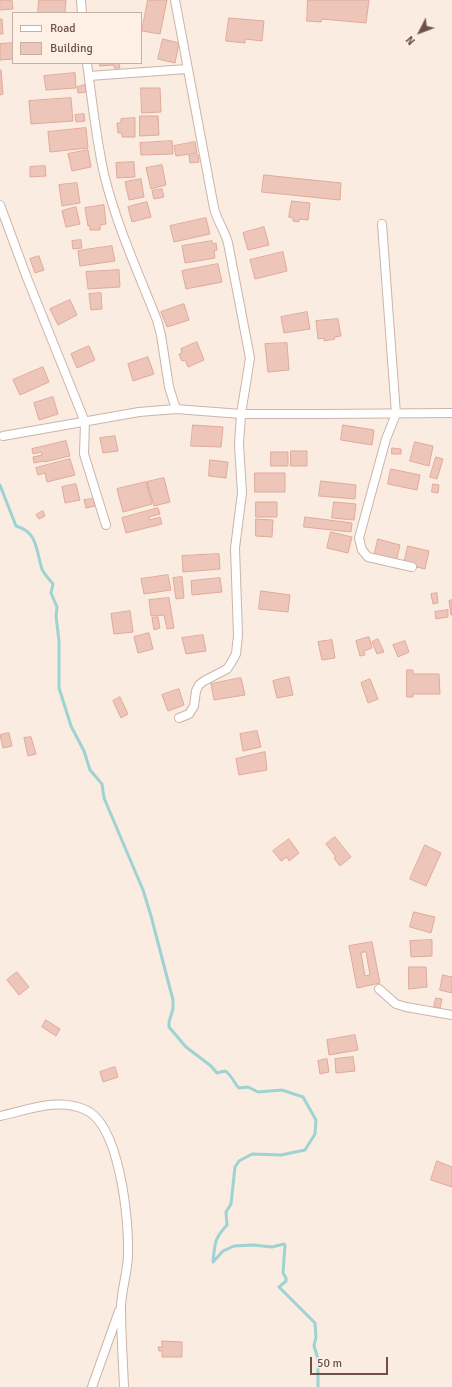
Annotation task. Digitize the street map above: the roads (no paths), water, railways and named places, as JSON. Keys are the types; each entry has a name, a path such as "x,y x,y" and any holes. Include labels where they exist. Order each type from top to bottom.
{"street":[{"path":"81,0 82,12"},
{"path":"175,0 214,208 216,217 226,234 250,358 238,444 242,494 235,548 238,635 236,654 227,668 204,681 199,686 196,691 194,706 189,714 179,718"},
{"path":"87,64 104,175 122,230 161,336 168,387 176,409"},
{"path":"89,76 187,69"},
{"path":"0,205 44,321 85,422 84,454 106,525"},
{"path":"382,224 396,414 386,439 359,538 362,550 368,557 412,568"},
{"path":"3,436 139,412 176,409 241,414 452,413"},
{"path":"379,989 396,1004 452,1015"},
{"path":"0,1116 44,1105 66,1105 77,1107 95,1116 109,1137 118,1164 128,1228 128,1256 121,1306 124,1387"},
{"path":"92,1387 121,1306"}],"waterway":[{"path":"0,485 16,526 23,529 32,537 42,569 53,584 51,593 57,607 56,616 59,641 59,688 71,726 84,751 90,770 102,784 104,798 143,890 173,1000 173,1009 169,1027 186,1047 211,1066 217,1073 225,1071 239,1088 248,1087 258,1092 282,1090 303,1097 316,1120 315,1134 305,1150 281,1155 252,1154 239,1161 235,1167 231,1204 226,1212 227,1225 217,1238 213,1262 223,1251 234,1246 253,1245 272,1247 285,1245 283,1273 286,1281 279,1287 315,1323 316,1337 314,1346 318,1359 318,1387"}]}
